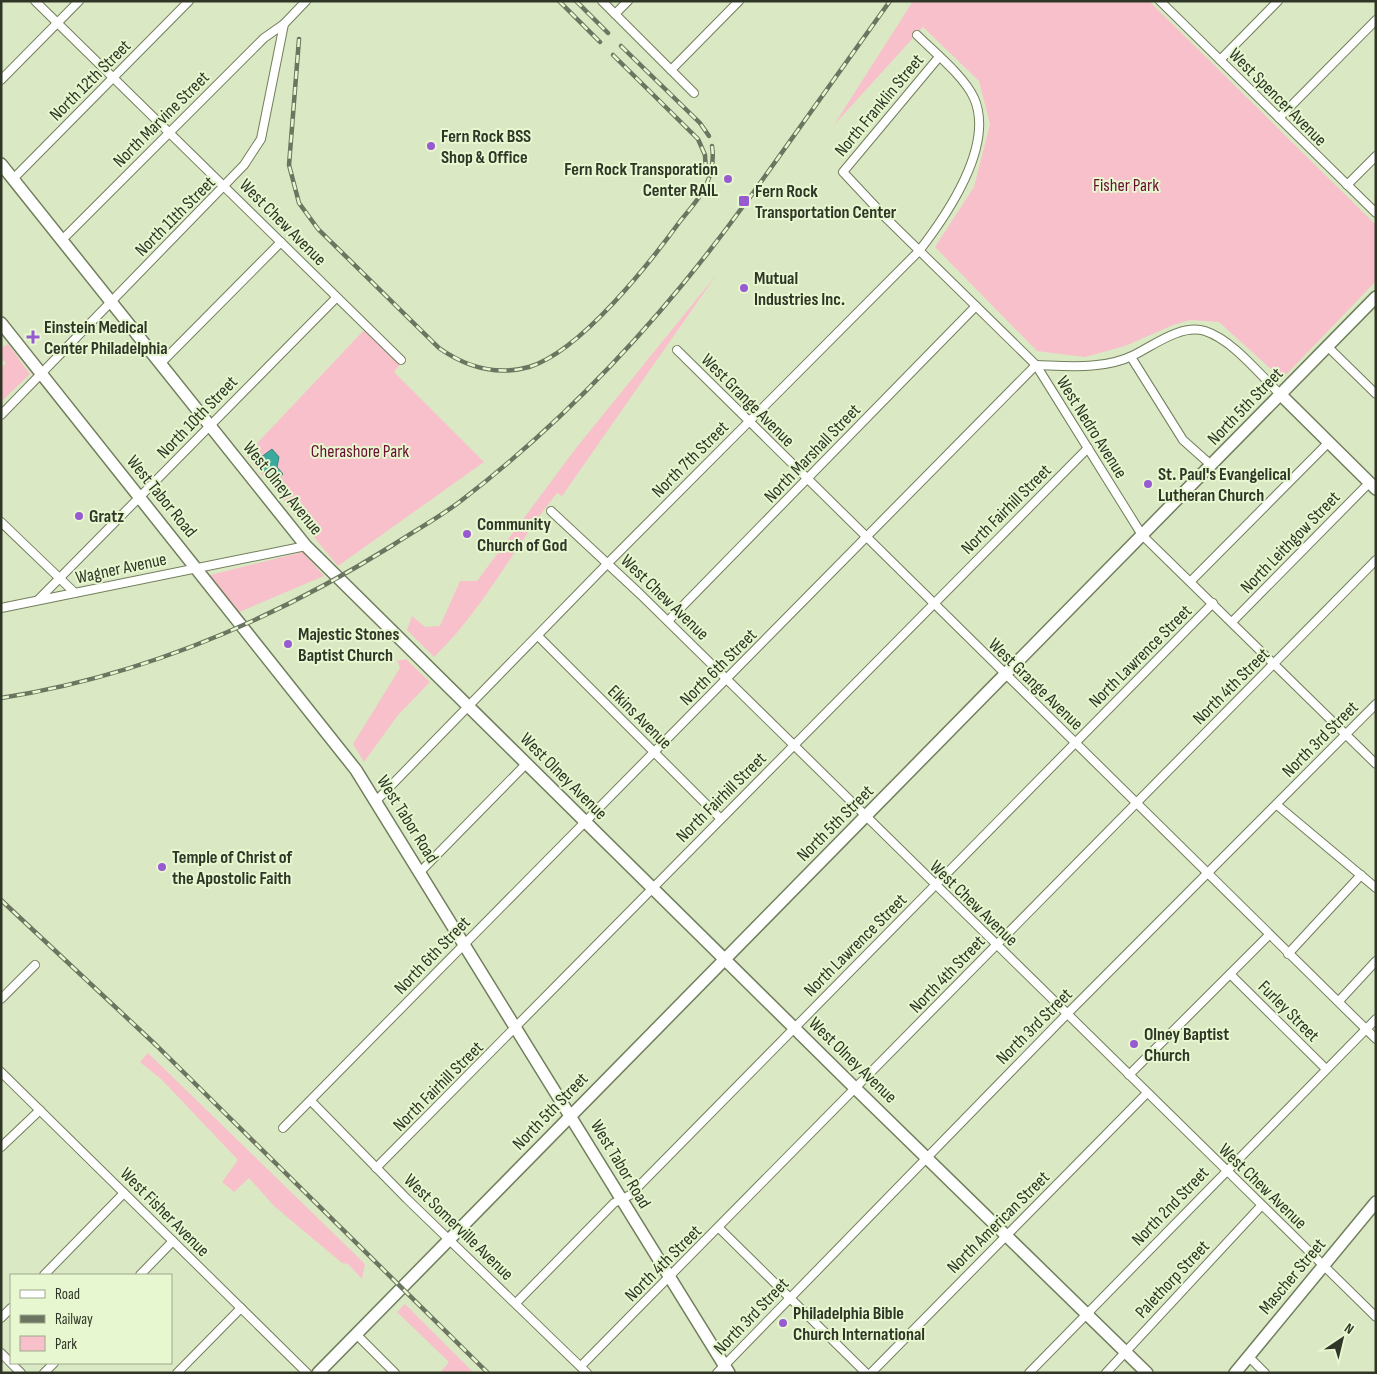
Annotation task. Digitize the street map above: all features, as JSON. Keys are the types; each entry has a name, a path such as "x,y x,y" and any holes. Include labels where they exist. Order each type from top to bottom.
{"street":[{"name":"West Chew Avenue","path":"35,1 401,360"},
{"path":"1,80 79,1"},
{"name":"North 12th Street","path":"13,179 189,1"},
{"path":"284,24 306,1"},
{"path":"602,1 694,93"},
{"path":"615,14 628,1"},
{"path":"671,70 739,1"},
{"name":"West Spencer Avenue","path":"1160,1 1376,213"},
{"path":"1220,60 1278,1"},
{"path":"1279,118 1376,20"},
{"name":"North Marvine Street","path":"62,240 264,38 284,24"},
{"name":"North 11th Street","path":"1,414 244,166 260,139 284,24"},
{"name":"North 7th Street","path":"376,801 608,563 919,251 942,222 959,194 974,152 979,126 974,98 958,76 916,35"},
{"name":"North Franklin Street","path":"843,172 939,57"},
{"path":"1347,185 1376,156"},
{"name":"West Olney Avenue","path":"1,164 306,546 855,1088 1147,1373"},
{"name":"West Nedro Avenue","path":"843,172 919,251 1036,365 1142,535 1376,764"},
{"path":"160,364 281,242"},
{"name":"North 10th Street","path":"38,600 336,298"},
{"name":"North 5th Street","path":"318,1373 1281,395 1327,346 1374,302"},
{"name":"North Marshall Street","path":"668,621 976,306"},
{"name":"West Tabor Road","path":"1,323 356,770 670,1276 724,1370"},
{"path":"1036,365 1082,366 1105,364 1132,357 1179,332 1203,330 1221,338 1372,486"},
{"path":"1327,346 1376,394"},
{"name":"West Grange Avenue","path":"676,350 1135,804 1376,1039"},
{"path":"1132,357 1183,440 1211,465"},
{"name":"North 6th Street","path":"283,1128 311,1102 463,944 867,538 1036,365"},
{"name":"North Lawrence Street","path":"1191,581 1329,442"},
{"name":"North Fairhill Street","path":"376,1168 516,1029 652,887 1088,448"},
{"name":"North Leithgow Street","path":"1232,622 1372,486"},
{"name":"West Chew Avenue","path":"551,511 668,621 1376,1317"},
{"path":"2,524 75,593"},
{"name":"Wagner Avenue","path":"1,608 306,546"},
{"name":"North 4th Street","path":"581,1366 1376,560"},
{"name":"North Lawrence Street","path":"516,1303 614,1203 630,1195 1213,603"},
{"name":"Elkins Avenue","path":"538,636 721,818"},
{"name":"North 3rd Street","path":"724,1370 927,1157 1376,704"},
{"path":"420,872 527,763"},
{"path":"1277,805 1376,888"},
{"path":"1288,954 1361,876"},
{"path":"1129,1075 1269,935"},
{"path":"1338,1002 1376,962"},
{"path":"1,999 35,965"},
{"name":"Furley Street","path":"1230,974 1326,1069"},
{"name":"North 2nd Street","path":"1029,1373 1365,1028 1376,1019"},
{"name":"West Fisher Avenue","path":"1,1072 307,1373"},
{"name":"North American Street","path":"871,1373 1146,1093"},
{"name":"West Somerville Avenue","path":"311,1102 376,1168 588,1373"},
{"path":"1,1146 40,1110"},
{"path":"45,1274 124,1193"},
{"name":"Mascher Street","path":"1234,1373 1376,1202"},
{"name":"Palethorp Street","path":"1106,1373 1261,1206"},
{"path":"719,1228 866,1373"},
{"path":"141,1274 173,1241"},
{"path":"177,1373 241,1308"},
{"path":"1,1318 10,1309"},
{"path":"356,1334 395,1373"},
{"path":"1,1353 10,1362"},
{"path":"1248,1356 1265,1373"},
{"path":"12,1364 21,1373"},
{"path":"44,1373 53,1364"}],"green space":[{"name":"Fisher Park","path":"913,1 1149,1 1376,225 1376,281 1282,379 1219,322 1190,320 1173,325 1125,346 1085,357 1037,351 935,247 974,187 990,124 979,81 923,27 834,125"},
{"path":"717,274 562,496 557,493 468,620 434,657 407,630 412,616 425,627 440,626 460,581 477,581 576,448"},
{"name":"Cherashore Park","path":"365,329 401,363 394,372 484,462 338,566 246,455"},
{"path":"8,344 30,374 1,402 1,368 6,363 1,358 1,348"},
{"path":"303,552 324,576 237,613 210,575"},
{"path":"406,659 430,682 398,715 364,762 353,744 400,668 397,661"},
{"path":"148,1053 365,1264 362,1279 348,1264 342,1263 274,1206 249,1178 234,1192 222,1182 238,1160 162,1080 140,1062"},
{"path":"405,1304 474,1373 440,1373 449,1362 397,1312"}],"water":[{"path":"272,449 279,457 277,467 283,474 273,482 256,461"}],"railway":[{"path":"559,1 600,42"},
{"path":"576,1 608,33"},
{"path":"748,200 890,1"},
{"path":"299,39 289,165 299,203 318,229 439,348 449,355 482,368 505,371 529,367 549,358 592,325 633,282 699,198 710,174 713,160 712,146"},
{"path":"621,46 700,123 709,136"},
{"path":"613,55 698,139 705,155 706,173"},
{"path":"1,698 53,688 155,660 253,621 347,572 445,512 502,468 578,399 614,363 681,286 744,205"},
{"path":"1,900 157,1046 488,1373"}],"place":[{"name":"Fern Rock BSS Shop & Office","path":"431,146"},
{"name":"Fern Rock Transporation Center RAIL","path":"728,179"},
{"name":"Fern Rock Transportation Center","path":"744,201"},
{"name":"Mutual Industries Inc.","path":"744,288"},
{"name":"Einstein Medical Center Philadelphia","path":"33,337"},
{"name":"St. Paul's Evangelical Lutheran Church","path":"1148,484"},
{"name":"Gratz","path":"79,516"},
{"name":"Community Church of God","path":"467,534"},
{"name":"Majestic Stones Baptist Church","path":"288,644"},
{"name":"Temple of Christ of the Apostolic Faith","path":"162,867"},
{"name":"Olney Baptist Church","path":"1134,1044"},
{"name":"Philadelphia Bible Church International","path":"783,1323"}]}
